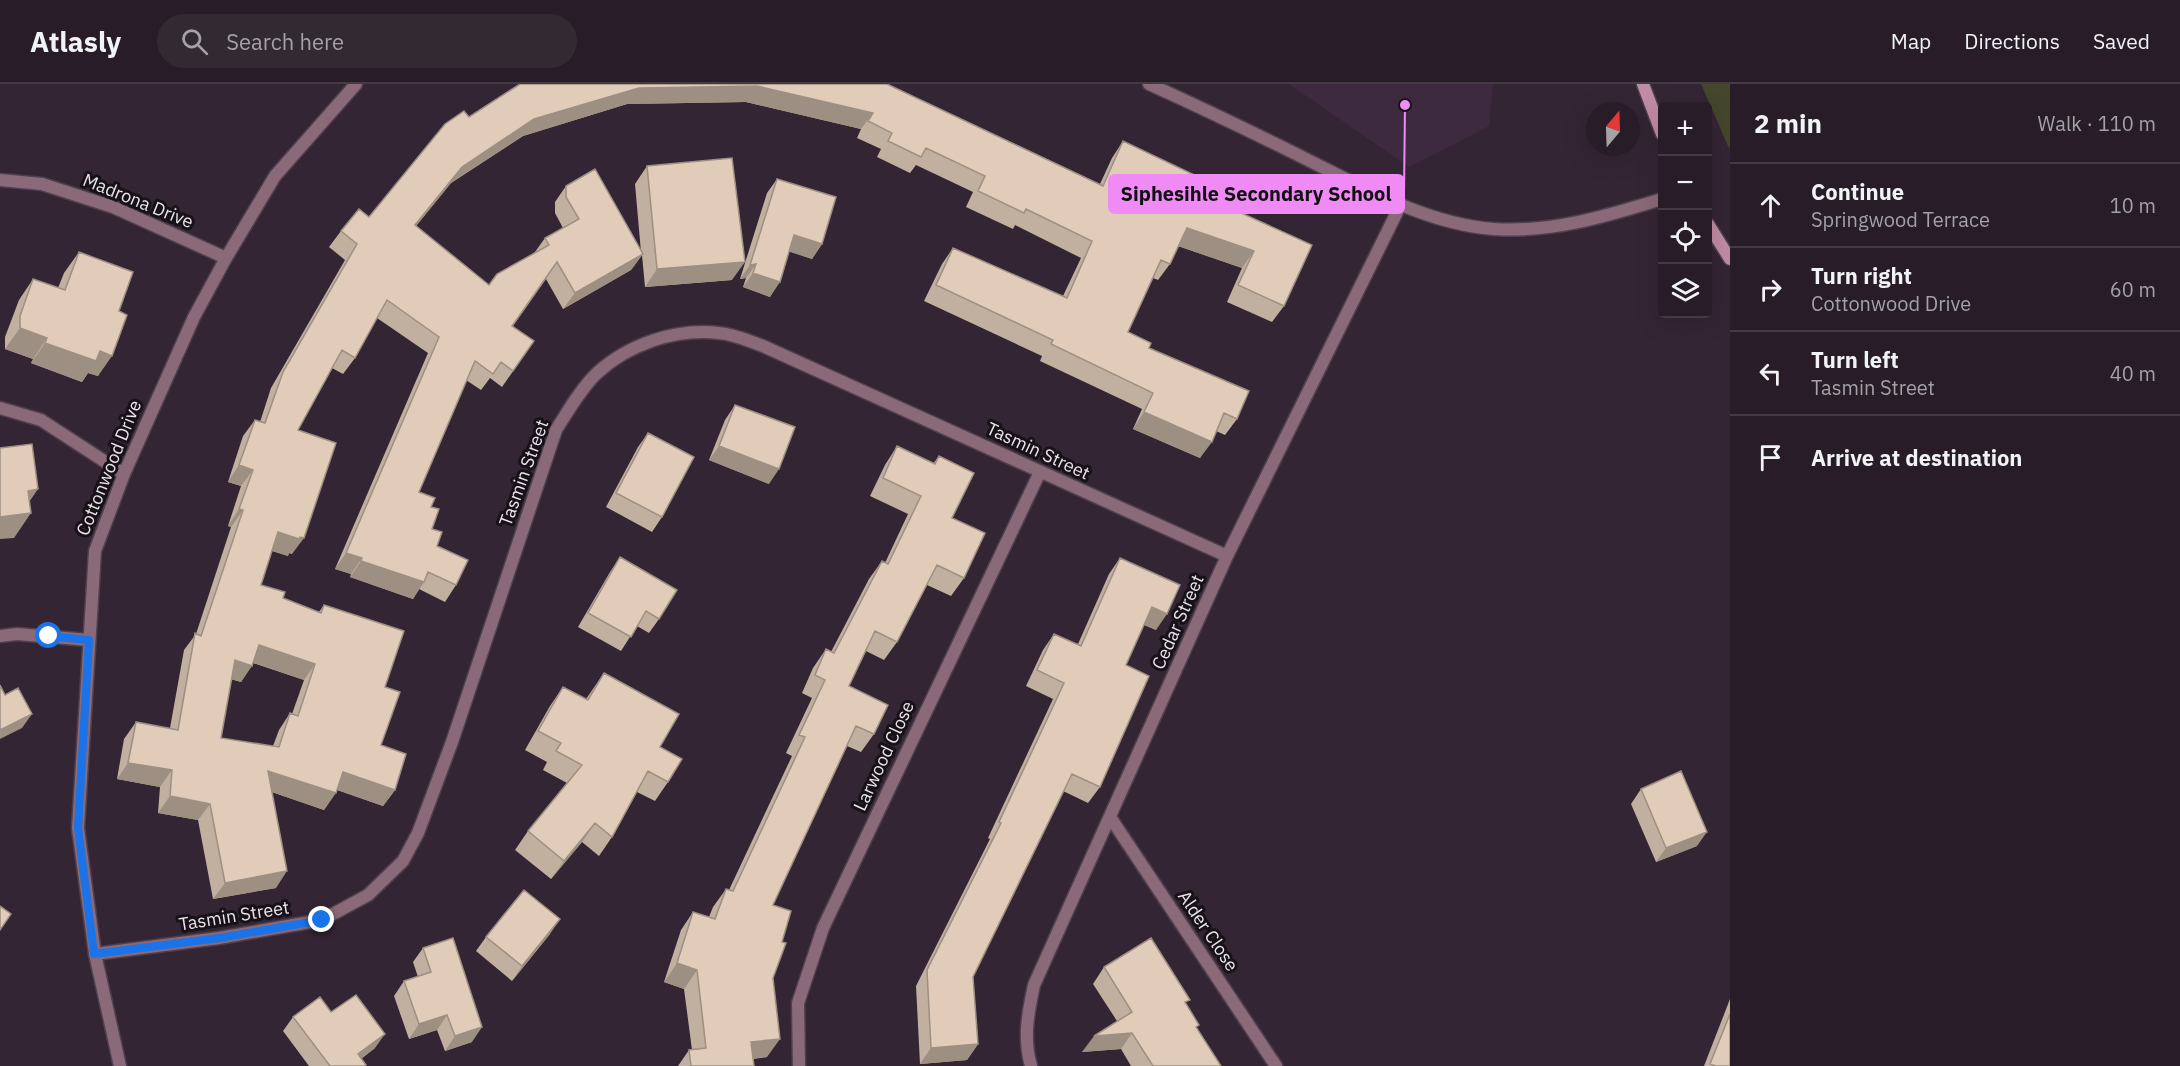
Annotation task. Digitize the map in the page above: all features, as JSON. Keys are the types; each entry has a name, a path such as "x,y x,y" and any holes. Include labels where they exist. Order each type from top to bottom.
{"main road":[{"path":"1643,84 1658,123"},
{"path":"1712,232 1730,259"}],"street":[{"name":"Cottonwood Drive","path":"120,1066 94,954 78,828 95,552 123,474 194,317 226,258 275,176 356,84"},
{"path":"1149,84 1401,204 1450,220 1493,229 1557,227 1614,214 1658,200"},
{"name":"Madrona Drive","path":"0,180 42,184 113,207 226,258"},
{"name":"Cedar Street","path":"1031,1066 1027,1053 1026,1022 1034,985 1227,556 1401,204"},
{"name":"Tasmin Street","path":"94,954 219,938 322,920 368,895 403,861 418,833 452,742 556,430 575,399 597,373 638,346 680,332 720,333 764,345 1227,556"},
{"path":"0,408 41,420 123,474"},
{"name":"Larwood Close","path":"799,1066 798,1003 823,928 1040,472"},
{"path":"0,636 17,634 89,640"},
{"name":"Alder Close","path":"1110,817 1276,1066"}],"shaded area":[{"path":"1289,84 1493,84 1489,126 1409,167"}],"green space":[{"path":"1701,84 1730,84 1730,149 1712,109 1712,102 1709,102"}],"building":[{"path":"520,84 887,84 1103,186 1123,141 1224,189 1217,202 1312,245 1284,306 1238,285 1254,251 1187,228 1170,264 1161,260 1128,332 1151,343 1149,348 1249,391 1237,419 1224,413 1212,442 1144,412 1153,393 1051,344 1053,340 936,285 953,248 1067,298 1092,241 1026,209 1024,213 978,191 985,176 926,148 921,157 888,141 892,133 868,121 873,113 757,86 639,88 534,119 462,167 415,225 489,285 497,274 549,245 545,238 579,219 566,197 566,186 595,169 643,254 575,293 557,262 512,326 534,341 513,371 501,362 493,374 475,361 419,492 435,498 431,507 439,509 432,529 442,532 437,546 468,560 456,585 428,572 424,582 361,561 362,558 346,553 439,337 387,300 355,358 342,350 298,430 336,443 304,538 299,539 278,532 261,585 285,592 283,598 321,613 324,605 404,631 385,687 400,692 381,745 406,754 395,790 343,772 336,793 268,771 287,871 225,883 210,804 170,796 172,770 128,763 136,722 178,730 195,633 201,636 243,510 239,509 253,470 239,465 255,420 265,423 283,372 357,244 341,231 359,209 369,217 445,124 464,111 469,117","holes":["259,645 315,664 298,716 290,713 279,747 221,738 235,660 252,666"]},
{"path":"732,158 745,262 657,269 647,166"},
{"path":"777,179 836,197 822,244 794,235 780,282 753,273 756,264 750,265"},
{"path":"79,252 133,272 119,311 127,315 112,356 100,351 96,361 45,343 47,338 20,328 20,316 33,279 65,290"},
{"path":"735,405 795,427 779,469 719,446"},
{"path":"648,433 694,457 662,517 616,493"},
{"path":"32,444 38,489 28,491 31,513 0,517 0,448"},
{"path":"897,446 935,464 939,456 974,473 952,518 985,533 964,578 937,565 897,642 875,631 849,686 888,705 874,734 856,726 773,905 791,911 782,942 786,943 773,978 780,1039 751,1042 754,1066 691,1066 689,1050 706,1048 697,970 677,963 693,912 715,919 726,889 733,891 805,737 799,735 825,680 815,675 826,649 834,653 882,561 888,564 921,496 883,478"},
{"path":"620,557 677,590 659,619 646,611 631,637 588,613"},
{"path":"1120,558 1180,585 1167,614 1152,607 1126,665 1149,676 1100,787 1072,774 973,977 978,1044 931,1048 927,970 1001,823 999,822 1064,683 1037,670 1054,634 1081,646"},
{"path":"604,673 679,714 660,747 682,759 668,782 648,771 612,837 595,823 564,861 528,831 582,765 556,751 561,743 538,731 563,687 588,700"},
{"path":"0,685 5,695 18,688 32,714 0,730"},
{"path":"1681,771 1707,832 1666,848 1641,789"},
{"path":"524,890 560,919 522,966 486,937"},
{"path":"0,906 11,914 0,930"},
{"path":"453,938 482,1027 455,1036 447,1015 419,1024 404,981 431,972 423,948"},
{"path":"1151,938 1190,1000 1185,1002 1199,1025 1196,1027 1221,1066 1153,1066 1132,1033 1094,1036 1132,1012 1104,967"},
{"path":"356,995 385,1034 358,1054 366,1065 330,1066 293,1017 320,997 331,1012"},
{"path":"1730,1014 1730,1066 1710,1064"}],"place":[{"name":"Siphesihle Secondary School","path":"1405,105"}],"route":[{"path":"49,636 89,640 78,828 94,954 219,938 322,920"}]}
